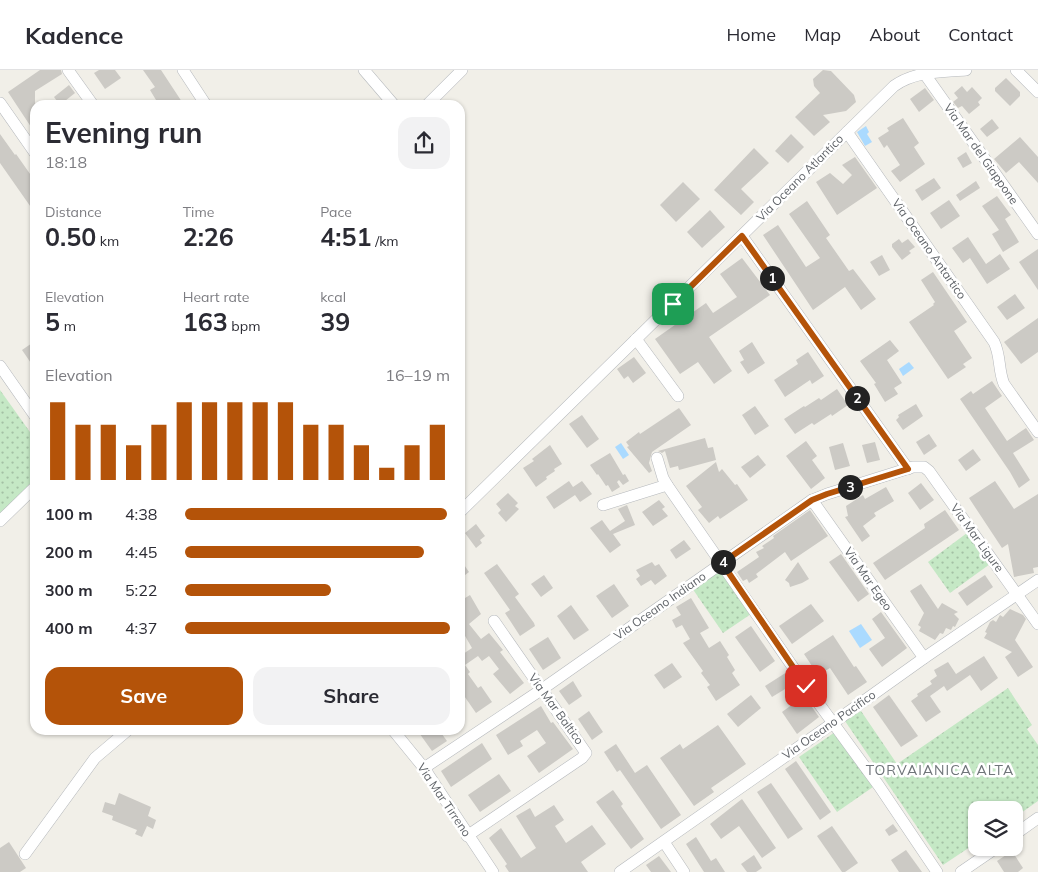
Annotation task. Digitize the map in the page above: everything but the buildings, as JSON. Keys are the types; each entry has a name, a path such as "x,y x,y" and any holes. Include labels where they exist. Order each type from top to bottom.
{"street":[{"path":"68,70 89,100"},
{"path":"183,70 203,100"},
{"path":"364,70 390,100"},
{"path":"433,100 462,70"},
{"name":"Via Oceano Atlantico","path":"465,507 897,84 907,78 924,73 966,70"},
{"path":"1016,70 1038,92"},
{"name":"Via Mar del Giappone","path":"924,73 1038,234"},
{"path":"0,103 30,146"},
{"name":"Via Oceano Antartico","path":"847,132 994,342 999,356 1004,384 1038,432"},
{"path":"742,236 908,469"},
{"path":"636,338 678,396"},
{"path":"0,366 30,409"},
{"path":"657,458 667,485 879,786 937,872"},
{"name":"Via Mar Ligure","path":"908,469 921,466 927,468 1038,624"},
{"name":"Via Oceano Indiano","path":"424,768 541,690 812,500 908,469"},
{"path":"603,505 667,485"},
{"path":"0,521 30,492"},
{"name":"Via Mar Egeo","path":"812,500 924,658"},
{"name":"Via Oceano Pacifico","path":"620,872 1038,580"},
{"name":"Via Mar Baltico","path":"468,836 585,756 585,750 494,621"},
{"path":"26,854 95,758 122,735"},
{"name":"Via Mar Tirreno","path":"397,735 424,768 493,872"},
{"path":"1023,829 1038,818"},
{"path":"664,842 684,872"},
{"path":"961,872 984,856"}],"green space":[{"path":"0,390 30,432 30,487 0,514"},
{"path":"967,533 990,564 950,593 928,562"},
{"path":"720,569 751,614 723,633 692,588"},
{"path":"1008,688 1032,725 1027,729 1038,745 1038,801 1023,812 1023,801 968,801 968,848 943,865 845,721 861,711 897,764"},
{"path":"835,732 873,787 837,812 799,757"}],"water":[{"path":"866,126 869,132 867,134 872,142 865,146 857,132"},
{"path":"909,362 914,368 903,376 899,369"},
{"path":"621,443 629,455 623,459 615,447"},
{"path":"861,624 872,640 860,648 849,631"}],"district":[{"name":"TORVAIANICA ALTA","path":"940,770"}],"route":[{"path":"673,304 742,236 908,469 812,500 722,563 806,686"}]}
